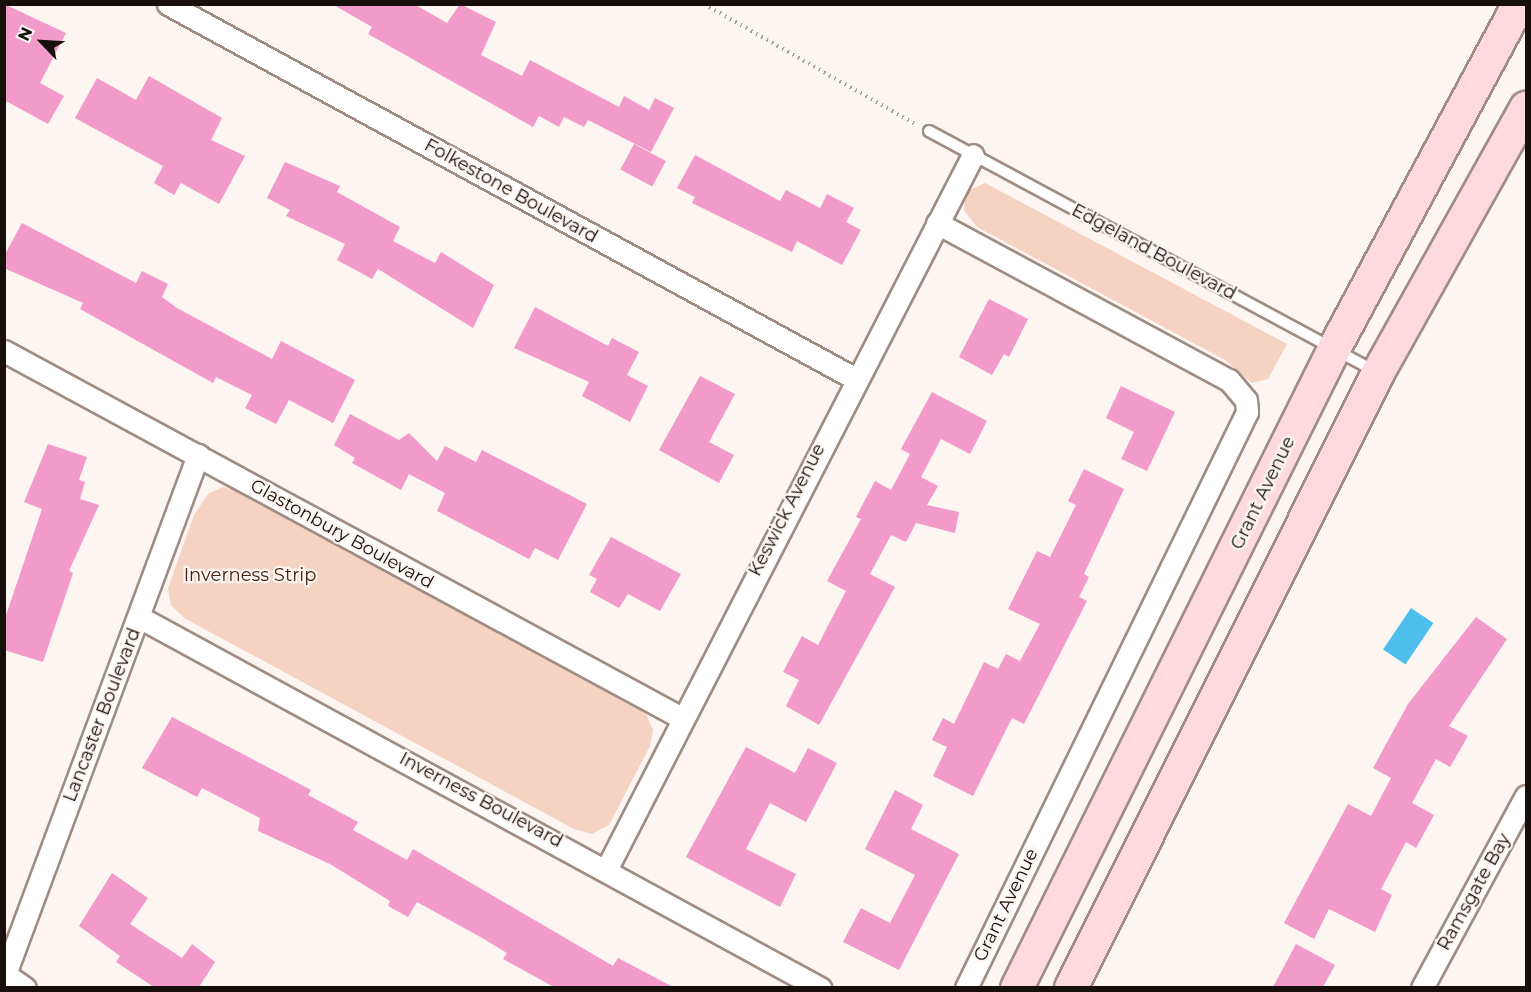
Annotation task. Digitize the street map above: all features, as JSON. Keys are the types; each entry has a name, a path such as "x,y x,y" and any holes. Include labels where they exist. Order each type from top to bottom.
{"main road":[{"name":"Grant Avenue","path":"1017,987 1334,349 1519,4"},
{"path":"1071,987 1378,373 1527,108"}],"street":[{"name":"Folkestone Boulevard","path":"168,4 854,378"},
{"name":"Keswick Avenue","path":"607,868 680,717 854,378 973,155"},
{"name":"Grant Avenue","path":"937,223 1229,380 1246,400 1247,412 966,987"},
{"name":"Glastonbury Boulevard","path":"4,351 680,717"},
{"name":"Lancaster Boulevard","path":"25,987 5,975 198,455"},
{"name":"Inverness Boulevard","path":"139,617 607,868 820,987"},
{"name":"Ramsgate Bay","path":"1422,987 1527,796"}],"lane":[{"name":"Edgeland Boulevard","path":"929,131 1378,373"}],"path":[{"path":"704,4 929,131"}],"green space":[{"path":"985,183 1287,344 1268,379 1252,383 1225,360 977,227 964,210 966,192"},
{"name":"Inverness Strip","path":"223,487 240,492 646,714 653,730 650,746 609,825 592,834 574,829 184,618 171,605 168,588 194,515 208,494"}],"water":[{"path":"1411,608 1433,623 1405,665 1383,649"}],"building":[{"path":"4,4 66,33 40,83 64,96 48,124 4,100"},
{"path":"332,4 414,4 447,23 460,4 496,22 481,55 522,76 530,60 619,107 624,96 649,110 655,98 674,108 651,152 588,120 584,127 564,117 559,127 539,116 533,127 368,34 372,27"},
{"path":"149,76 222,118 211,140 245,156 219,204 181,183 174,195 154,183 163,166 75,118 97,78 136,100"},
{"path":"634,144 666,161 652,187 620,170"},
{"path":"695,155 780,201 786,190 820,208 827,194 854,208 846,222 861,230 842,265 797,241 792,252 692,203 695,197 677,188"},
{"path":"285,162 340,186 337,192 400,227 393,241 435,263 441,252 494,285 473,328 378,269 372,279 337,260 345,244 286,216 290,210 267,198"},
{"path":"22,223 136,283 142,271 168,284 162,297 177,308 272,359 281,341 355,380 333,423 289,400 276,424 245,408 252,395 216,377 213,383 80,309 83,303 4,268 4,256"},
{"path":"989,299 1028,319 1009,357 1004,354 992,375 959,357"},
{"path":"535,307 608,346 612,338 639,352 627,375 648,386 630,422 582,396 589,382 514,348"},
{"path":"700,376 735,394 709,442 734,455 719,483 659,450"},
{"path":"1121,386 1175,412 1147,471 1121,459 1134,432 1106,418"},
{"path":"932,392 987,421 970,454 941,439 921,477 938,486 927,505 959,512 955,533 916,523 906,542 891,535 870,574 895,587 819,725 786,706 799,680 783,672 802,636 818,645 846,591 827,581 861,519 856,517 875,481 891,490 910,454 901,449"},
{"path":"350,414 399,440 409,433 437,461 445,446 476,462 482,450 587,504 558,560 535,548 529,559 437,511 445,493 409,474 401,490 352,463 355,458 334,445"},
{"path":"48,444 87,457 79,480 85,482 80,499 99,505 69,571 73,573 43,662 4,650 4,621 42,509 24,502"},
{"path":"1084,469 1124,489 1084,574 1089,577 1079,597 1087,601 1024,724 1012,718 973,796 933,776 947,747 932,740 943,718 954,724 984,662 998,669 1006,654 1020,661 1040,624 1008,609 1037,551 1050,557 1076,505 1068,501"},
{"path":"611,537 681,574 660,611 628,594 619,608 590,592 597,579 589,575"},
{"path":"1476,617 1507,639 1449,726 1468,736 1450,767 1436,759 1412,803 1434,815 1416,848 1406,842 1381,889 1392,895 1375,932 1329,909 1314,939 1284,923 1348,804 1371,816 1391,778 1373,768 1408,704"},
{"path":"172,717 311,790 308,795 358,822 353,830 407,860 413,849 613,966 618,958 673,987 554,987 503,959 507,953 417,902 408,917 388,906 390,901 330,864 258,831 260,818 202,788 197,797 142,768"},
{"path":"746,747 795,773 808,748 837,763 806,822 770,803 746,849 796,874 780,907 686,857"},
{"path":"895,790 923,805 911,829 959,854 899,970 843,942 861,908 890,923 915,875 865,849"},
{"path":"112,873 148,898 130,924 182,958 192,944 215,962 199,987 154,987 116,962 120,956 79,926"},
{"path":"1296,944 1335,965 1323,987 1273,987"}]}
